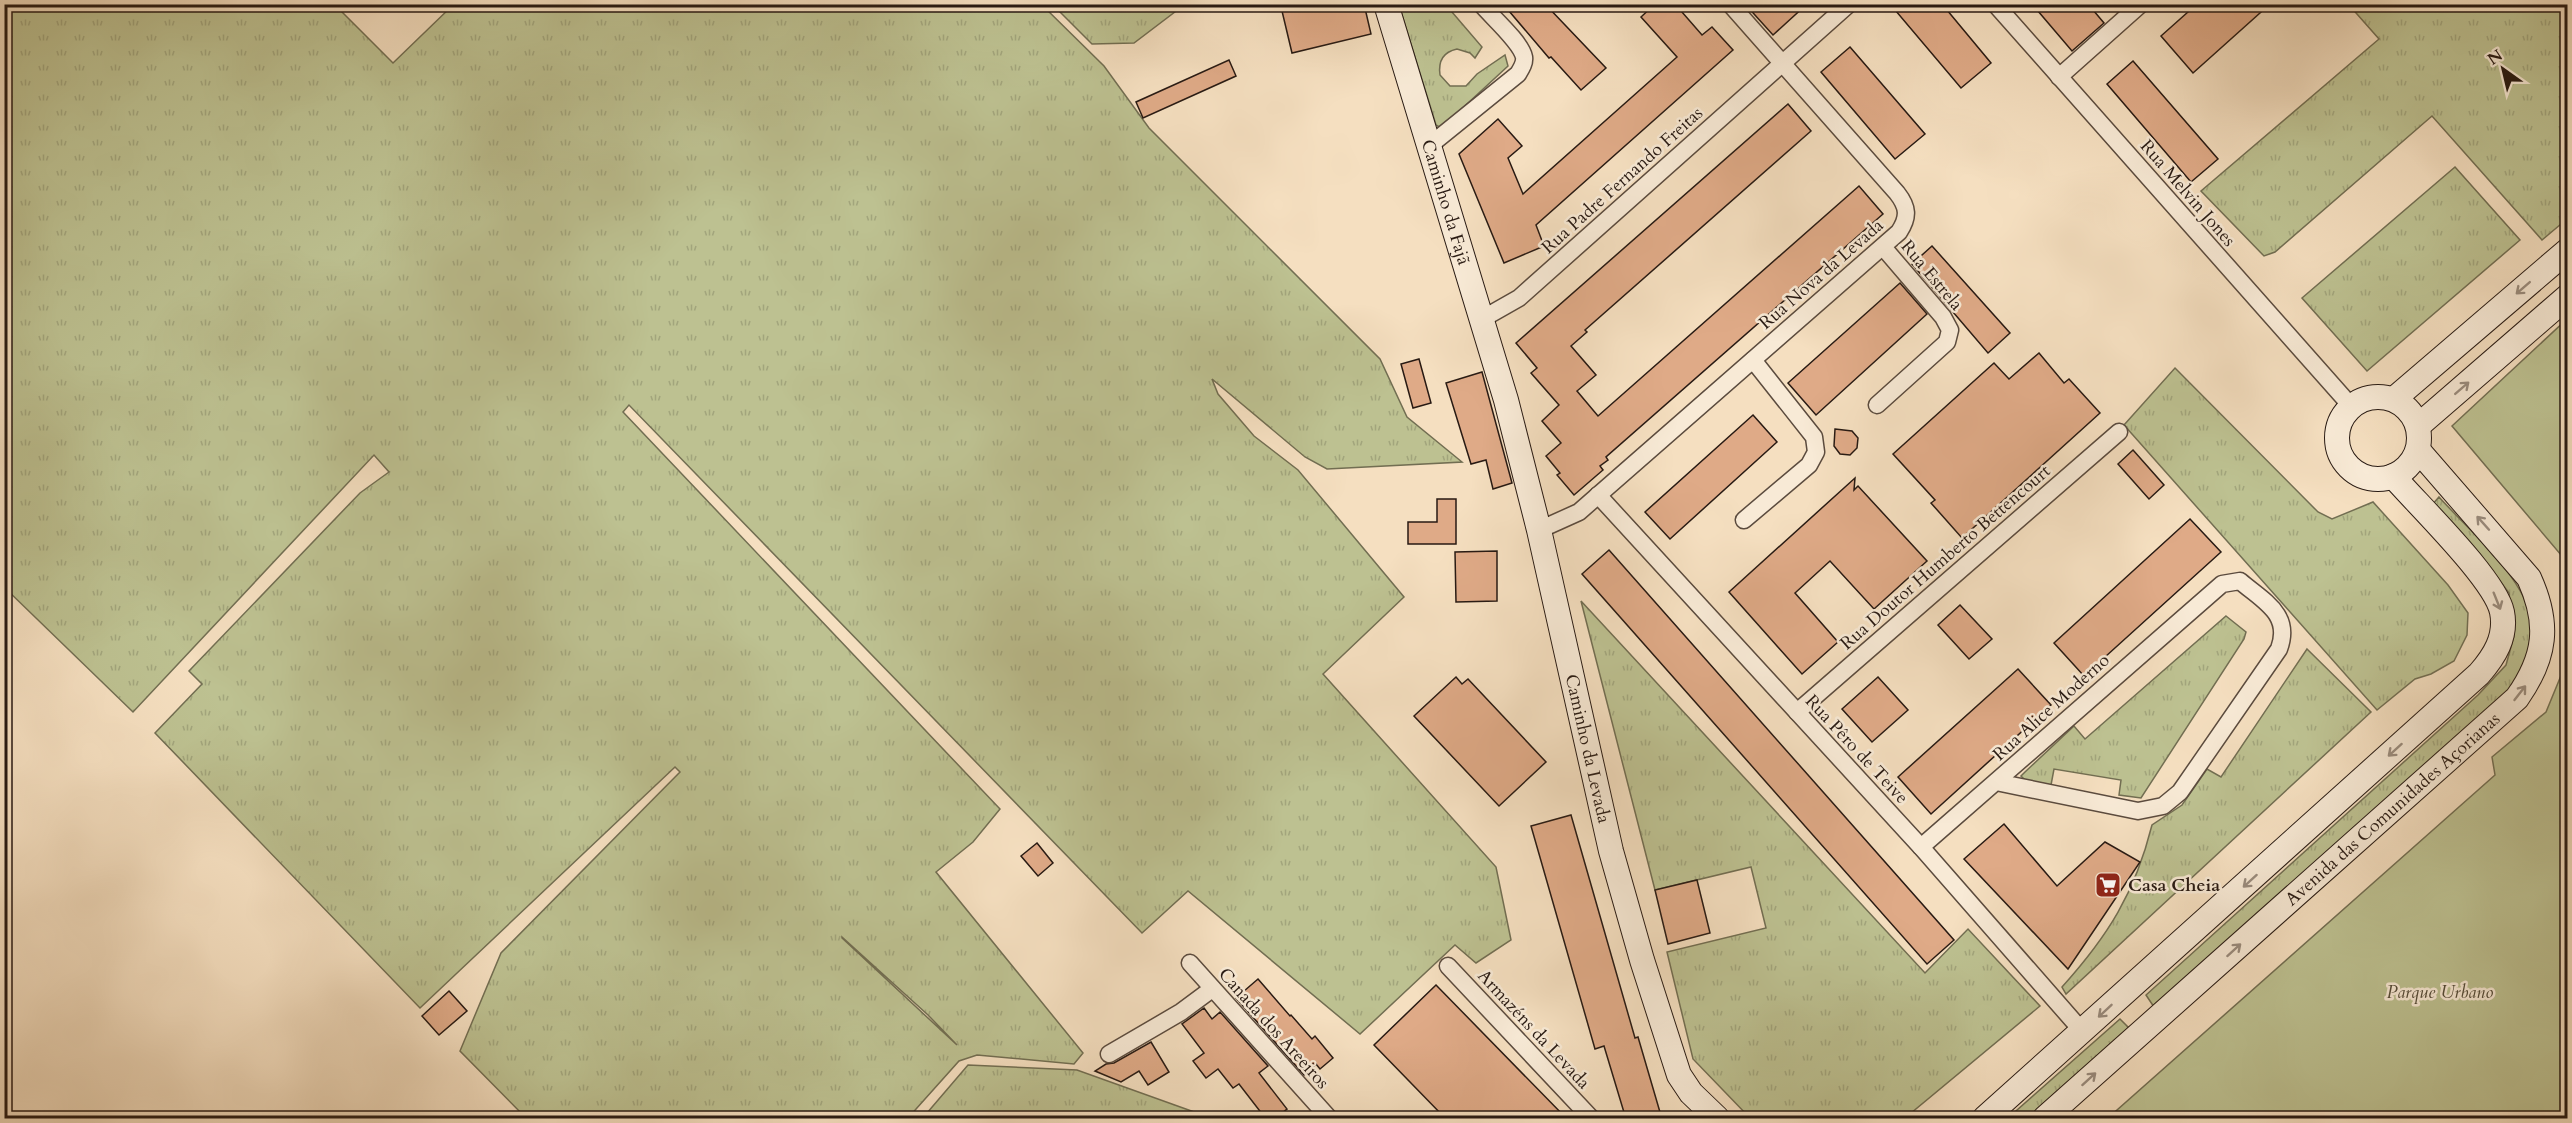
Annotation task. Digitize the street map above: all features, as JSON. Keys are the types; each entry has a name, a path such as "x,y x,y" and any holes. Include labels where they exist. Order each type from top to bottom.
{"street":[{"name":"Caminho da Fajã","path":"1386,4 1506,400"},
{"path":"1429,146 1518,74 1523,66 1524,56 1517,45 1481,4"},
{"name":"Rua Nova da Levada","path":"1539,530 1579,512 1899,232 1906,220 1906,205 1730,4"},
{"name":"Rua Padre Fernando Freitas","path":"1482,319 1519,298 1849,4"},
{"name":"Rua Melvin Jones","path":"1995,4 2351,406"},
{"path":"2059,77 2141,4"},
{"name":"Rua Estrela","path":"1877,405 1947,342 1950,330 1943,317 1882,247"},
{"path":"2394,399 2568,250"},
{"path":"2418,426 2568,296"},
{"path":"1744,520 1809,465 1816,452 1814,437 1754,360"},
{"path":"2367,398 2394,399 2409,410 2418,426 2418,450 2408,466 2393,476 2367,478 2346,464 2336,441 2342,416 2351,406 2367,398"},
{"name":"Caminho da Levada","path":"1506,400 1539,530 1611,851 1661,1022 1679,1075 1691,1093 1717,1119"},
{"name":"Rua Doutor Humberto Bettencourt","path":"1797,712 2119,432"},
{"name":"Avenida das Comunidades Açorianas","path":"2045,1119 2517,698 2532,677 2541,650 2543,623 2539,599 2529,578 2418,450"},
{"path":"1985,1119 2470,682 2494,657 2501,639 2502,612 2492,587 2393,476"},
{"name":"Rua Pêro de Teive","path":"1598,495 1921,847 2083,1032"},
{"name":"Rua Alice Moderno","path":"1921,847 2206,596 2222,585 2240,580 2280,616 2285,634 2279,649 2180,792 2163,806 2138,811 1996,782"},
{"name":"Canada dos Areeiros","path":"1190,963 1329,1119"},
{"name":"Armazéns da Levada","path":"1448,966 1591,1119"},
{"path":"1109,1054 1181,1012 1212,989"},
{"path":"1689,1119 1691,1093"}],"green space":[{"path":"4,5 335,5 393,63 453,5 1042,5 1104,66 1149,128 1380,359 1407,417 1462,462 1327,469 1305,457 1212,379 1218,394 1254,436 1298,470 1404,597 1323,674 1496,867 1511,940 1476,963 1455,945 1360,1034 1188,891 1142,933 629,405 623,412 1000,809 973,842 936,872 1083,1053 1074,1064 977,1055 959,1061 908,1118 526,1118 460,1051 501,953 680,772 675,767 420,1008 155,733 202,684 189,671 360,493 389,472 374,455 133,712 5,588","holes":["842,937 928,1015 957,1045"]},
{"path":"1053,5 1184,5 1134,43 1092,44"},
{"path":"1399,5 1446,5 1482,47 1475,58 1470,53 1457,49 1442,58 1440,75 1450,86 1466,86 1477,74 1505,55 1508,66 1441,128 1436,125"},
{"path":"2349,5 2567,5 2567,219 2542,240 2432,116 2275,252 2264,256 2201,191 2379,39"},
{"path":"2455,167 2520,240 2367,371 2302,298"},
{"path":"2567,319 2567,562 2452,426"},
{"path":"2175,368 2318,512 2332,519 2373,502 2448,585 2468,613 2467,635 2454,661 2431,674 2415,679 2377,710 2124,425"},
{"path":"2439,497 2499,561 2524,598 2531,616 2533,635 2516,683 2156,1010 2146,995 2478,695 2506,665 2514,636 2509,593 2480,554 2432,505"},
{"path":"1581,601 1925,973 1968,929 2040,1006 1905,1118 1750,1118 1693,1059 1667,952 1766,928 1751,867 1655,890"},
{"path":"2226,616 2246,632 2244,639 2141,798 2119,795 2121,780 2054,769 2051,785 2025,780 2021,776 2074,726 2085,739"},
{"path":"2307,649 2371,712 2066,994 2062,987 2093,950 2128,893 2152,825 2182,805 2207,769 2221,777"},
{"name":"Parque Urbano","path":"2567,661 2567,1118 2108,1118 2495,775 2492,757 2546,712"},
{"path":"2120,1019 2131,1030 2030,1118 2008,1118"},
{"path":"968,1065 1077,1070 1211,1118 932,1118 927,1113"}],"building":[{"path":"1308,4 1364,4 1371,34 1292,53 1282,11"},
{"path":"1503,4 1545,4 1606,68 1581,90 1551,57 1549,58"},
{"path":"1655,4 1675,4 1702,35 1712,27 1733,50 1536,225 1544,246 1504,263 1459,154 1498,119 1522,146 1508,158 1523,194 1677,57 1641,17"},
{"path":"1745,4 1807,4 1773,35"},
{"path":"1890,4 1942,4 1991,63 1961,88"},
{"path":"2032,4 2088,4 2104,23 2072,51"},
{"path":"2197,4 2270,4 2193,73 2161,36"},
{"path":"1850,47 1925,134 1895,159 1821,72"},
{"path":"1229,60 1236,76 1143,118 1136,102"},
{"path":"2133,61 2218,159 2191,182 2107,84"},
{"path":"1788,104 1811,131 1585,330 1587,332 1571,346 1596,375 1577,391 1598,416 1859,186 1883,214 1606,457 1608,460 1600,466 1603,470 1574,495 1557,475 1560,473 1546,456 1561,443 1542,421 1559,405 1531,373 1537,368 1516,343"},
{"path":"1932,246 2010,333 1988,353 1912,264"},
{"path":"1900,283 1927,314 1816,415 1788,383"},
{"path":"2039,353 2064,383 2069,379 2100,413 1962,538 1931,503 1935,500 1893,454 1994,363 2009,379"},
{"path":"1419,359 1431,403 1413,408 1401,364"},
{"path":"1482,372 1512,483 1493,489 1486,460 1471,464 1446,383"},
{"path":"1753,415 1777,442 1670,539 1645,512"},
{"path":"1835,429 1852,431 1858,438 1857,448 1850,455 1840,454 1834,446"},
{"path":"2133,450 2164,485 2149,499 2118,464"},
{"path":"1855,478 1854,490 1858,486 1927,561 1874,609 1830,561 1795,593 1838,642 1802,674 1729,592"},
{"path":"1437,499 1456,499 1456,544 1408,544 1408,522 1437,522"},
{"path":"2190,519 2221,552 2084,676 2054,643"},
{"path":"1609,550 1954,940 1927,964 1582,574"},
{"path":"1497,551 1497,601 1456,602 1455,552"},
{"path":"1960,605 1992,639 1969,659 1938,625"},
{"path":"2018,669 2051,705 1931,814 1898,777"},
{"path":"1456,677 1462,684 1468,679 1546,762 1499,806 1414,716"},
{"path":"1878,677 1908,710 1872,742 1842,709"},
{"path":"1571,815 1635,1038 1638,1037 1662,1119 1626,1119 1604,1046 1595,1049 1531,826"},
{"path":"2004,824 2057,886 2105,842 2140,862 2068,969 1964,859"},
{"path":"1037,843 1053,863 1038,876 1021,856"},
{"path":"1697,880 1710,933 1668,944 1655,890"},
{"path":"1258,979 1290,1016 1312,1039 1315,1036 1333,1058 1320,1069 1316,1064 1304,1075 1236,998"},
{"path":"1436,985 1567,1119 1446,1119 1374,1045"},
{"path":"449,991 467,1011 439,1035 422,1016"},
{"path":"1204,1008 1212,1019 1220,1012 1268,1066 1259,1073 1287,1109 1274,1119 1266,1119 1239,1084 1233,1088 1218,1069 1206,1078 1193,1061 1204,1053 1182,1024"},
{"path":"1151,1042 1169,1072 1148,1085 1139,1071 1121,1082 1095,1071 1106,1064 1114,1063"}],"place":[{"name":"Casa Cheia","path":"2108,885"}]}
